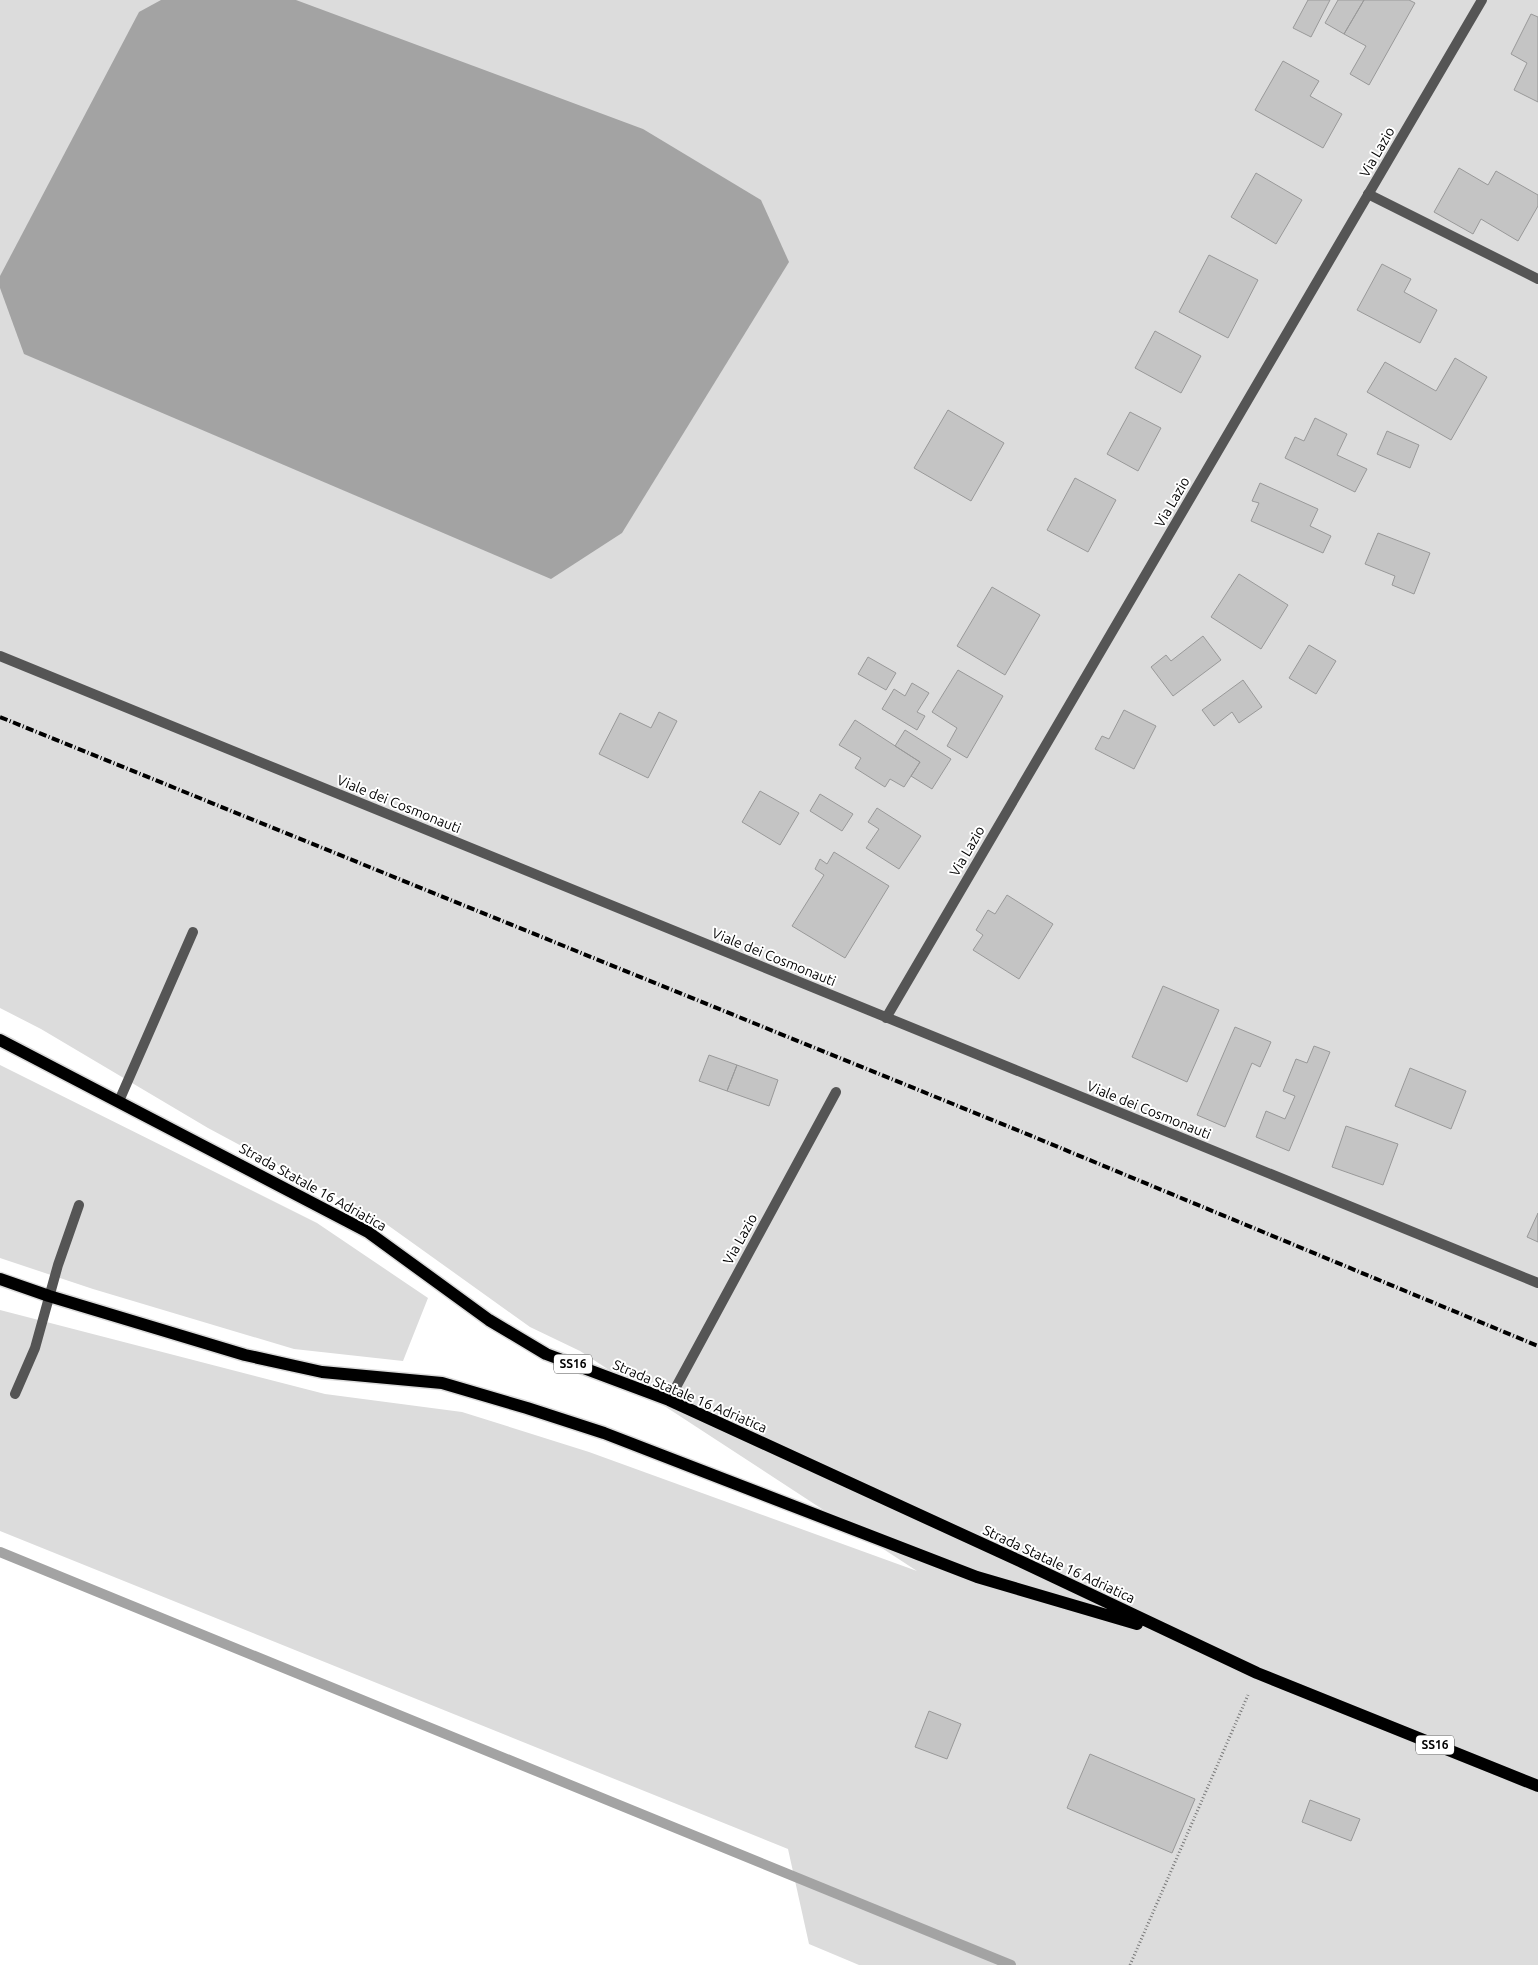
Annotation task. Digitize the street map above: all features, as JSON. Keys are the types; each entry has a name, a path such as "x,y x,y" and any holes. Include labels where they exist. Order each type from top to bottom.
{"main road":[{"name":"Strada Statale 16 Adriatica","path":"0,1040 368,1232 489,1320 546,1354 669,1400 1022,1562 1257,1673 1538,1786"},
{"name":"Strada Statale 16 Adriatica","path":"0,1279 50,1296 246,1354 322,1372 442,1383 527,1408 604,1433 977,1577 1175,1635"},
{"path":"0,1287 50,1296"}],"street":[{"name":"Via Lazio","path":"886,1018 1482,0"},
{"path":"1368,194 1538,279"},
{"name":"Viale dei Cosmonauti","path":"0,656 1538,1283"},
{"path":"119,1101 194,932"},
{"name":"Via Lazio","path":"669,1400 836,1092"},
{"path":"15,1394 35,1348 58,1265 79,1205"}],"path":[{"path":"1130,1965 1257,1673"}],"shaded area":[{"path":"0,0 1538,0 1538,1965 859,1965 809,1944 788,1849 0,1531 0,1310 325,1394 462,1412 589,1452 917,1571 580,1351 530,1327 382,1221 208,1128 41,1029 0,1008"},
{"path":"161,0 296,0 643,129 761,200 789,262 622,533 551,579 24,354 0,288 0,276 139,12"},
{"path":"0,1065 317,1223 428,1298 403,1361 294,1349 93,1289 0,1258"}],"building":[{"path":"1308,0 1330,0 1311,37 1293,28"},
{"path":"1338,0 1364,0 1344,34 1325,23"},
{"path":"1364,0 1409,0 1415,3 1369,85 1350,74 1366,46 1344,34"},
{"path":"1531,14 1538,17 1538,102 1514,90 1527,63 1511,54"},
{"path":"1283,61 1319,81 1310,96 1342,114 1323,148 1255,110"},
{"path":"1459,168 1488,185 1496,171 1538,195 1538,206 1518,241 1481,219 1473,234 1434,212"},
{"path":"1256,173 1302,200 1276,244 1231,217"},
{"path":"1209,255 1258,280 1228,338 1179,312"},
{"path":"1382,264 1411,279 1404,292 1437,310 1420,343 1357,310"},
{"path":"1155,331 1201,356 1181,393 1135,368"},
{"path":"1455,358 1487,377 1451,440 1367,392 1385,362 1436,391"},
{"path":"948,410 1004,443 971,501 914,468"},
{"path":"1130,412 1161,428 1138,471 1107,454"},
{"path":"1315,418 1347,434 1337,455 1367,469 1355,492 1285,458 1295,437 1304,441"},
{"path":"1387,431 1419,445 1410,468 1377,454"},
{"path":"1075,478 1116,500 1088,552 1047,530"},
{"path":"1260,483 1318,509 1310,526 1331,536 1323,553 1251,521 1259,503 1252,501"},
{"path":"1378,533 1430,553 1414,594 1392,585 1395,576 1365,564"},
{"path":"1239,574 1288,605 1261,649 1211,617"},
{"path":"992,587 1040,615 1005,675 957,646"},
{"path":"1203,636 1221,660 1173,696 1151,667 1166,655 1171,661"},
{"path":"1309,645 1336,661 1316,694 1289,678"},
{"path":"868,657 896,673 886,690 858,674"},
{"path":"958,670 1003,696 967,758 947,746 957,728 932,712"},
{"path":"1243,680 1262,707 1239,723 1232,712 1214,726 1202,710"},
{"path":"912,683 929,693 917,712 925,716 917,730 882,709 894,689 905,696"},
{"path":"1124,710 1156,726 1134,769 1095,749 1102,736 1109,739"},
{"path":"659,712 677,721 648,778 599,754 620,713 651,728"},
{"path":"855,720 920,762 904,787 890,779 885,787 855,768 861,758 839,745"},
{"path":"905,730 951,759 932,789 911,776 920,762 895,746"},
{"path":"760,791 799,813 780,845 742,822"},
{"path":"820,794 853,814 842,831 810,811"},
{"path":"877,808 921,836 899,869 866,848 879,829 868,822"},
{"path":"834,852 889,886 845,958 792,926 824,875 815,869 820,859 827,864"},
{"path":"1007,895 1053,924 1019,979 973,950 983,935 976,930 988,910 995,914"},
{"path":"1163,986 1219,1010 1187,1082 1132,1057"},
{"path":"1235,1027 1271,1042 1260,1067 1252,1063 1225,1127 1197,1115"},
{"path":"1314,1046 1330,1052 1289,1151 1256,1137 1266,1111 1285,1119 1295,1096 1283,1091 1296,1059 1307,1063"},
{"path":"709,1055 737,1065 727,1091 699,1081"},
{"path":"737,1065 778,1080 769,1106 727,1091"},
{"path":"1410,1068 1466,1091 1451,1129 1395,1106"},
{"path":"1346,1126 1398,1144 1383,1185 1332,1167"},
{"path":"1538,1213 1538,1242 1527,1237"},
{"path":"929,1711 961,1724 947,1759 915,1747"},
{"path":"1090,1754 1195,1799 1172,1853 1067,1808"},
{"path":"1310,1800 1360,1819 1351,1841 1302,1822"}],"waterway":[{"path":"0,1552 1011,1965"}],"railway":[{"path":"0,717 1022,1132 1538,1346"}]}
